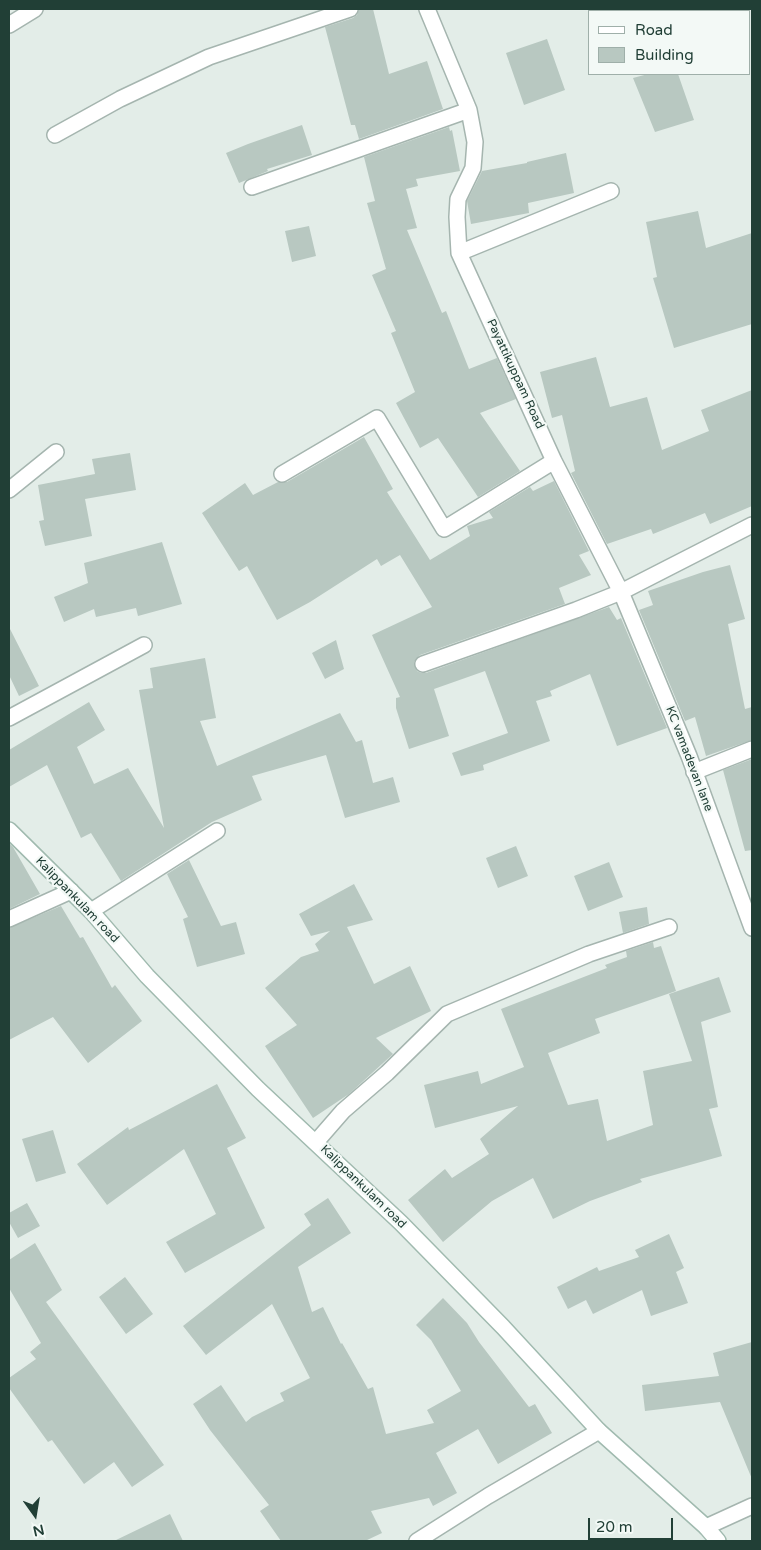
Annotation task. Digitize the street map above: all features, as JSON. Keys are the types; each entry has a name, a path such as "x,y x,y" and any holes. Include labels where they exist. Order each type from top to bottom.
{"street":[{"path":"9,25 35,9"},
{"path":"55,135 120,99 209,57 350,9"},
{"name":"Payattikuppam Road","path":"427,9 469,110 475,142 473,168 458,199 459,252 554,460 621,592"},
{"path":"252,187 469,110"},
{"path":"459,252 611,191"},
{"path":"282,474 377,418 444,529 554,460"},
{"path":"9,490 56,452"},
{"path":"423,664 576,610 621,592 752,525"},
{"name":"KC vamadevan lane","path":"621,592 694,772 752,928"},
{"path":"9,718 144,646"},
{"path":"694,772 752,749"},
{"name":"Kalippankulam road","path":"9,830 91,911 147,976 258,1089 401,1223 497,1320 598,1431 706,1527 718,1541"},
{"path":"91,911 217,831"},
{"path":"9,919 71,891"},
{"path":"316,1142 343,1111 387,1073 448,1014 589,954 669,927"},
{"path":"417,1541 488,1496 598,1431"},
{"path":"706,1527 752,1506"}],"building":[{"path":"359,9 373,9 389,74 427,61 443,109 359,139 355,125 351,125 325,27 353,18 357,15"},
{"path":"547,39 565,90 524,105 506,53"},
{"path":"644,75 678,75 694,120 655,132 633,78"},
{"path":"302,125 312,155 267,169 268,171 239,183 226,153"},
{"path":"449,127 450,131 452,130 460,171 416,179 418,186 406,189 417,228 407,230 442,313 446,311 469,369 497,358 516,399 480,413 520,471 478,497 438,438 420,448 396,403 415,392 391,333 396,331 372,275 386,269 367,203 375,201 364,157"},
{"path":"566,153 574,193 528,203 529,213 471,224 467,201 482,171 527,163"},
{"path":"698,211 706,248 752,233 752,324 674,348 653,278 657,277 646,222"},
{"path":"309,226 316,256 292,262 285,231"},
{"path":"596,357 610,407 647,397 662,450 709,431 701,410 752,390 752,506 710,524 705,513 653,534 651,529 607,544 571,473 575,471 562,415 552,418 540,372"},
{"path":"364,437 393,489 387,492 430,560 470,536 467,526 493,518 489,512 530,487 533,491 554,481 589,551 579,555 591,575 559,588 565,604 420,655 414,662 417,671 426,673 609,607 617,620 621,618 667,728 617,746 590,674 550,691 552,696 536,701 550,741 483,765 484,770 461,776 452,753 508,733 485,671 434,689 449,736 409,749 396,708 396,698 400,697 372,635 432,607 400,555 381,566 377,559 310,602 277,620 247,566 239,571 202,513 245,483 253,495 278,482 287,482"},
{"path":"130,453 136,490 85,499 92,536 45,546 39,521 44,520 38,485 95,474 92,459"},
{"path":"162,542 182,604 138,616 136,608 96,617 94,609 64,622 54,597 88,583 84,563"},
{"path":"730,565 745,619 728,624 745,709 752,707 752,740 706,756 695,717 685,721 639,610 653,605 648,591"},
{"path":"9,627 39,686 19,696 9,675"},
{"path":"336,640 344,669 325,679 312,653"},
{"path":"205,658 216,718 200,721 217,766 340,713 356,742 362,740 373,783 393,777 400,802 345,818 326,755 252,776 262,800 212,822 121,881 91,833 81,838 47,765 9,787 9,750 89,702 105,730 77,747 94,784 128,768 164,828 139,690 153,688 150,668"},
{"path":"752,759 752,850 745,851 723,770"},
{"path":"9,843 40,894 9,909"},
{"path":"516,846 528,876 498,888 486,858"},
{"path":"189,860 221,926 236,922 245,954 197,967 183,919 188,917 167,874"},
{"path":"609,862 623,897 588,911 574,876"},
{"path":"354,884 373,920 347,927 374,984 410,966 431,1011 376,1038 393,1054 349,1094 313,1118 265,1046 297,1025 265,988 301,957 319,951 315,944 330,931 311,936 299,914"},
{"path":"61,906 80,938 83,937 112,988 115,985 142,1021 88,1063 53,1017 9,1040 9,928"},
{"path":"647,907 649,924 623,933 619,912"},
{"path":"653,942 654,948 661,946 676,991 595,1019 600,1033 548,1053 568,1105 598,1099 607,1141 653,1125 643,1071 692,1061 669,994 719,977 731,1012 701,1022 718,1107 709,1109 722,1156 640,1179 642,1182 590,1201 553,1219 533,1178 492,1201 443,1242 408,1200 445,1169 452,1178 489,1154 480,1139 518,1106 435,1128 424,1085 478,1071 481,1084 524,1067 501,1009 607,968 605,965 627,957 626,951"},
{"path":"217,1084 246,1138 227,1148 265,1228 185,1273 166,1242 216,1214 184,1149 107,1205 77,1164 128,1127 129,1130"},
{"path":"53,1130 66,1173 36,1182 22,1139"},
{"path":"328,1198 351,1233 298,1267 312,1312 323,1307 341,1344 368,1389 373,1387 386,1434 434,1423 427,1410 461,1391 431,1340 416,1325 443,1298 467,1323 479,1342 529,1407 535,1404 552,1433 498,1464 478,1429 436,1453 457,1493 433,1506 429,1498 371,1511 382,1533 365,1541 281,1541 260,1511 269,1505 210,1430 193,1404 221,1385 246,1422 284,1401 280,1393 310,1378 272,1304 206,1355 183,1326 311,1225 304,1214"},
{"path":"27,1203 40,1226 18,1238 9,1222 9,1213"},
{"path":"669,1234 684,1268 676,1272 688,1303 651,1316 642,1290 593,1314 586,1300 568,1309 557,1287 597,1267 599,1271 639,1257 635,1250"},
{"path":"35,1243 62,1290 46,1302 164,1465 132,1487 114,1462 84,1484 52,1440 48,1442 9,1388 9,1378 36,1359 30,1352 41,1343 9,1288 9,1260"},
{"path":"125,1277 153,1314 126,1334 99,1297"},
{"path":"752,1342 752,1479 720,1402 645,1411 642,1385 719,1376 713,1353"},
{"path":"170,1514 183,1541 114,1541"}]}
